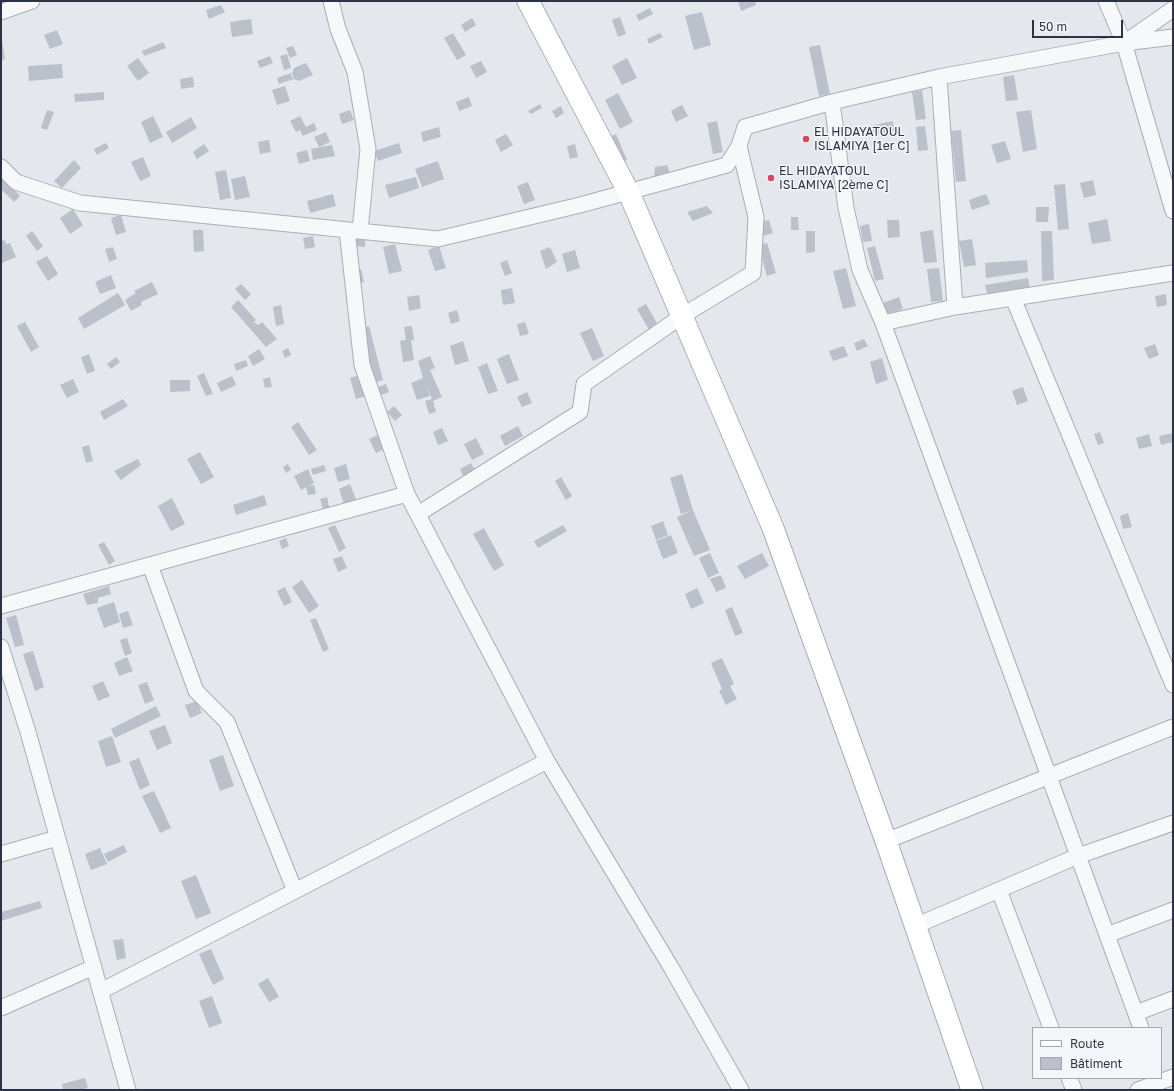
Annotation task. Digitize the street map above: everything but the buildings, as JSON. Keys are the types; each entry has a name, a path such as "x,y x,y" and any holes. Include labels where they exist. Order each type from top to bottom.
{"street":[{"path":"1,12 32,1"},
{"path":"331,1 338,29 355,72 368,149 354,231 362,365 407,494 547,760 672,969 740,1090"},
{"path":"528,1 629,193 773,528 886,841 972,1090"},
{"path":"1106,1 1124,43 1173,211"},
{"path":"1124,43 1173,9"},
{"path":"1,167 16,182 80,203 438,239 629,193 726,165 739,146 745,127 832,102 939,77 1124,43 1173,37"},
{"path":"939,77 955,307"},
{"path":"832,102 846,208 860,270 883,323 1142,1027"},
{"path":"418,514 580,412 584,384 682,316 752,273 756,216 739,146"},
{"path":"883,323 955,307 1173,273"},
{"path":"1013,298 1173,685"},
{"path":"1,606 407,494"},
{"path":"150,565 196,691 226,722 295,891"},
{"path":"1,647 58,838 128,1090"},
{"path":"886,841 1173,727"},
{"path":"101,991 547,760"},
{"path":"915,926 1078,856 1173,823"},
{"path":"1,854 58,838"},
{"path":"999,890 1050,1027"},
{"path":"1107,935 1173,910"},
{"path":"1,1008 94,967"},
{"path":"1136,1013 1173,999"},
{"path":"1069,1079 1074,1090"},
{"path":"1138,1090 1165,1082"}],"place":[{"name":"EL HIDAYATOUL ISLAMIYA [1er C]","path":"806,139"},
{"name":"EL HIDAYATOUL ISLAMIYA [2ème C]","path":"771,178"}]}
